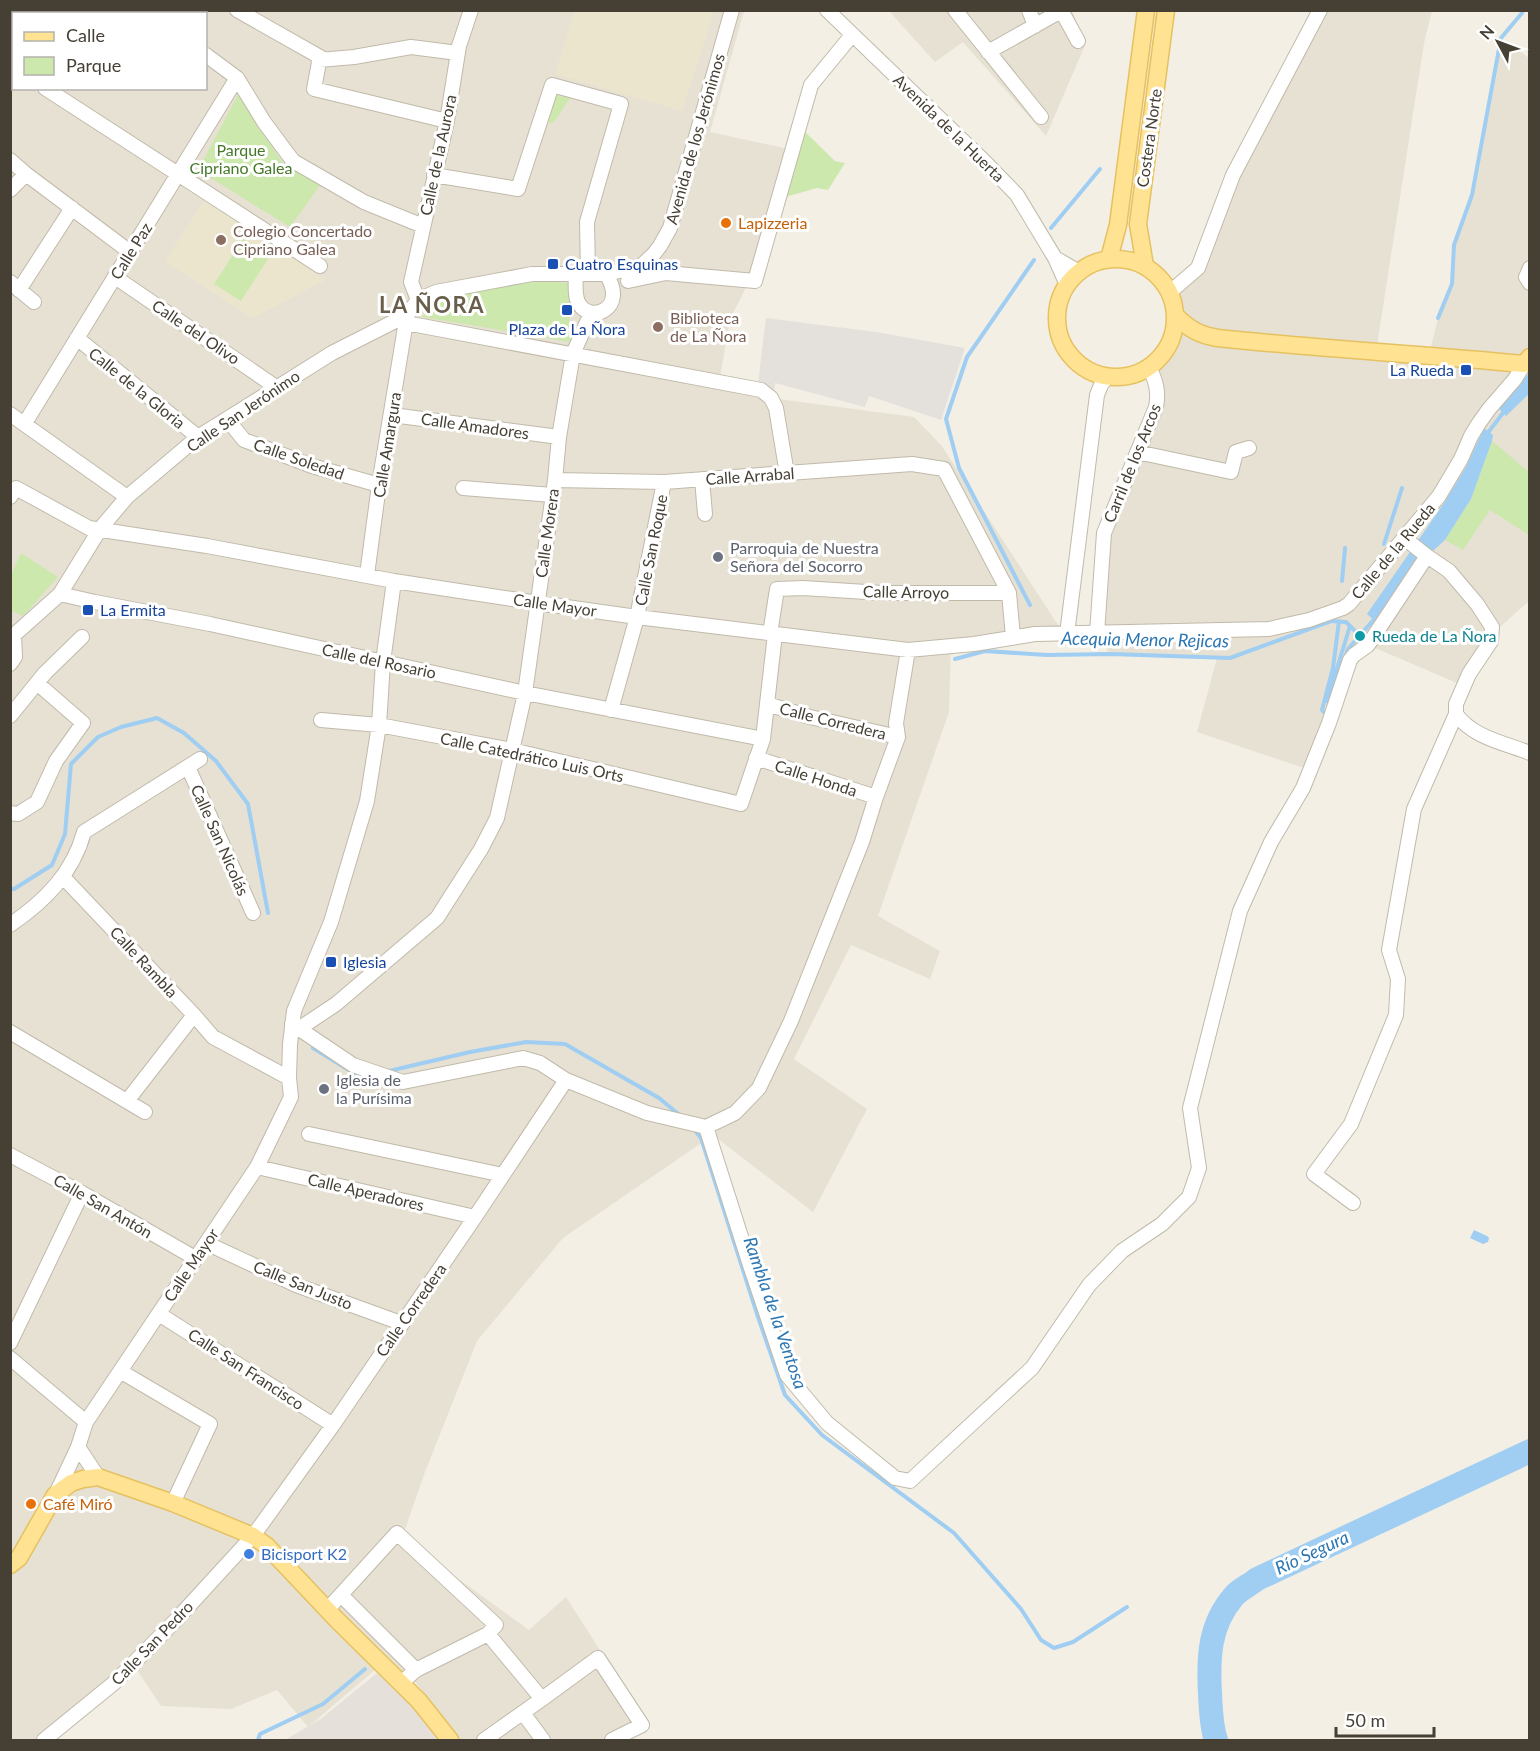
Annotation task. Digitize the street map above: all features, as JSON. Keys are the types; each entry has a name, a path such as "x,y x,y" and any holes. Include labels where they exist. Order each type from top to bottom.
{"main road":[{"name":"Costera Norte","path":"1109,259 1118,225 1146,10"},
{"name":"Costera Norte","path":"1144,266 1138,224 1166,10"},
{"path":"1109,259 1127,260 1144,266 1159,277 1170,292 1175,315 1168,346 1149,367 1128,376 1107,377 1095,374 1081,366 1062,343 1058,331 1057,307 1067,285 1088,265 1109,259"},
{"path":"1175,315 1184,324 1203,336"},
{"path":"1168,346 1203,336 1332,349 1527,361"},
{"path":"55,1495 71,1483 98,1477 173,1503 253,1536 267,1546 327,1610 419,1701 450,1740"},
{"name":"Calle Mayor","path":"10,1565 18,1558 55,1495"}],"street":[{"path":"237,10 320,59 354,57 411,47 458,52"},
{"name":"Calle de la Aurora","path":"418,300 411,282 447,121 458,52 471,10"},
{"name":"Avenida de los Jerónimos","path":"418,300 436,292 532,274 631,275 641,266 660,246 670,228 732,10"},
{"name":"Avenida de la Huerta","path":"827,10 1017,195 1055,258 1067,285"},
{"path":"955,10 1041,117"},
{"path":"1029,10 1035,26"},
{"path":"1170,292 1198,268 1233,175 1320,10"},
{"path":"988,52 1061,11 1078,41"},
{"path":"434,176 518,189 552,85 621,104 587,222 577,300 583,308 591,313 603,312 631,275 666,273 755,281 811,85 852,34"},
{"path":"207,57 237,78 264,122 293,161 364,202 423,226"},
{"path":"320,59 314,89 447,121"},
{"name":"Calle Paz","path":"25,423 237,78"},
{"path":"48,90 320,266"},
{"path":"10,160 130,252"},
{"path":"10,190 26,174"},
{"path":"33,302 15,286 72,208"},
{"path":"652,255 666,273"},
{"path":"1055,258 1079,272"},
{"path":"1530,268 1526,277 1530,283"},
{"path":"606,274 613,286 614,298"},
{"name":"Calle del Olivo","path":"115,278 276,387"},
{"path":"418,300 407,319 761,390 771,398 776,408 786,474"},
{"name":"Calle Morera","path":"296,1026 336,1004 437,918 481,849 497,818 525,693 559,437 573,354 591,313"},
{"name":"Calle San Jerónimo","path":"60,594 100,529 127,497 198,437 332,353 407,319"},
{"name":"Calle Amargura","path":"367,575 379,485 407,319"},
{"name":"Calle de la Gloria","path":"77,338 198,437"},
{"name":"Calle de la Rueda","path":"1013,637 1067,633 1269,629 1309,620 1343,608 1408,542 1461,459 1479,423 1527,361"},
{"name":"Carril de los Arcos","path":"1097,633 1104,532 1156,407 1158,396 1149,367"},
{"path":"1067,633 1097,395 1107,377"},
{"path":"10,414 127,497"},
{"name":"Calle Amadores","path":"392,415 559,437"},
{"name":"Calle Soledad","path":"227,419 244,440 312,466 379,485"},
{"path":"1137,452 1231,472 1236,452 1249,448"},
{"name":"Calle Arrabal","path":"555,480 664,482 912,464 944,469 1010,593"},
{"path":"702,479 705,514"},
{"name":"Calle San Roque","path":"611,710 638,617 664,482"},
{"name":"Calle Mayor","path":"10,497 16,488 89,528 207,546 394,581 638,617 908,650 974,644 1013,637"},
{"path":"463,488 553,495"},
{"path":"1353,1203 1314,1174 1351,1124 1396,1015 1398,979 1389,950 1414,809 1456,714 1456,704 1469,674 1491,641 1492,627 1477,604 1449,571 1408,542"},
{"path":"706,1127 787,1376 827,1423 895,1478 910,1481 1032,1368 1089,1285 1122,1251 1162,1224 1189,1197 1199,1168 1190,1108 1240,911 1271,842 1303,788 1329,723 1350,660 1368,645 1427,556"},
{"name":"Calle Mayor","path":"55,1495 78,1447 86,1422 257,1167 291,1097 289,1078 296,1026 294,1011 330,922 367,801 379,725 383,662 394,581"},
{"name":"Calle Arroyo","path":"773,634 777,590 803,588 882,593 1010,593"},
{"path":"1010,593 1013,637"},
{"path":"10,664 15,657 12,635 60,594"},
{"name":"Calle del Rosario","path":"60,594 210,624 525,693 763,740"},
{"path":"756,758 763,740 773,634"},
{"path":"10,716 37,683 82,637"},
{"path":"296,1026 353,1065 404,1082 523,1058 540,1063 566,1080 647,1113 706,1127 735,1113 759,1088 791,1021 862,842 898,737 896,723 908,650"},
{"path":"10,813 18,814 37,802 56,761 83,723 37,683"},
{"name":"Calle Corredera","path":"767,704 810,717 898,737"},
{"path":"1456,714 1462,722 1485,737 1530,753"},
{"name":"Calle Catedrático Luis Orts","path":"321,720 379,725 512,750 741,804 756,758"},
{"name":"Calle Honda","path":"756,758 876,797"},
{"name":"Calle San Nicolás","path":"63,877 79,849 84,832 200,759"},
{"name":"Calle San Nicolás","path":"188,766 253,914"},
{"path":"10,925 31,911 63,877"},
{"name":"Calle Rambla","path":"63,877 194,1014 213,1037 289,1078"},
{"path":"128,1101 194,1014"},
{"path":"10,1032 145,1112"},
{"name":"Calle Corredera","path":"253,1536 333,1425 566,1080"},
{"path":"309,1134 503,1175"},
{"name":"Calle San Antón","path":"10,1155 82,1193 195,1258"},
{"name":"Calle Aperadores","path":"257,1167 475,1217"},
{"path":"10,1343 82,1193"},
{"name":"Calle San Justo","path":"206,1243 296,1285 401,1323"},
{"name":"Calle San Francisco","path":"159,1314 333,1425"},
{"path":"10,1358 86,1422"},
{"path":"120,1371 210,1424 173,1503"},
{"path":"78,1447 98,1477"},
{"path":"327,1610 398,1533 492,1630 542,1699"},
{"name":"Calle San Pedro","path":"44,1740 114,1683 253,1536"},
{"path":"341,1595 416,1670"},
{"path":"401,1683 416,1670 492,1630"},
{"path":"484,1740 598,1658 642,1725 612,1740"},
{"path":"523,1713 543,1740"}],"shaded area":[{"path":"11,11 744,11 710,132 793,150 755,270 730,319 720,377 771,398 914,417 941,445 1060,628 951,642 949,712 878,916 940,951 930,979 851,945 794,1059 867,1109 813,1212 713,1135 563,1238 477,1341 425,1472 402,1538 529,1630 566,1597 650,1728 627,1740 460,1740 410,1675 376,1669 308,1727 277,1690 231,1709 161,1706 133,1664 55,1739 57,1740 11,1740"},
{"path":"575,11 714,11 682,111 555,74"},
{"path":"889,11 1072,11 1086,43 1046,136 963,42 935,62"},
{"path":"1320,11 1432,11 1425,38 1376,352 1429,355 1438,318 1452,284 1454,245 1472,195 1501,38 1529,58 1529,601 1492,634 1464,686 1368,645 1354,655 1310,770 1197,732 1217,658 1110,654 1097,633 1104,533 1156,407 1149,367 1163,354 1172,336 1175,315 1170,292 1198,268 1233,175"},
{"name":"Colegio Concertado Cipriano Galea","path":"204,201 325,280 252,318 165,261"},
{"path":"766,318 876,332 965,348 941,420 869,396 865,407 775,383 774,393 758,383"},
{"path":"377,1673 423,1717 439,1740 285,1740 322,1718"}],"green space":[{"path":"554,94 570,98 554,122 550,123 546,121"},
{"name":"Parque Cipriano Galea","path":"238,95 282,162 321,184 290,227 198,170"},
{"path":"799,126 835,161 845,163 828,190 817,188 785,197"},
{"path":"243,239 270,256 241,301 214,284"},
{"path":"523,279 569,283 570,342 422,317 434,299"},
{"path":"1492,441 1529,472 1529,535 1490,510 1463,550 1445,540 1471,499"},
{"path":"21,553 58,577 23,616 10,610 11,575"}],"water":[{"path":"1529,373 1529,394 1506,416 1499,409"},
{"path":"1484,428 1493,435 1492,441 1471,499 1445,540 1421,558 1376,622 1367,614 1444,503 1466,467"},
{"path":"1474,1230 1487,1236 1488,1242 1483,1244 1470,1238"}],"waterway":[{"path":"1438,318 1452,284 1454,245 1472,195 1501,38 1523,10"},
{"path":"1051,228 1100,169"},
{"path":"1030,605 959,468 946,419 967,357 1034,260"},
{"path":"1487,434 1506,409"},
{"path":"1384,544 1402,488"},
{"path":"1342,581 1345,548"},
{"name":"Acequia Menor Rejicas","path":"1345,658 1348,649 1376,617"},
{"name":"Acequia Menor Rejicas","path":"955,659 985,651 1047,655 1110,654 1230,658 1331,621 1346,622 1360,636"},
{"path":"1325,713 1322,710 1333,668 1339,621"},
{"path":"1327,701 1350,626"},
{"name":"Rambla de la Ventosa","path":"10,889 14,889 52,865 65,834 71,764 98,737 121,727 157,718 184,733 216,761 248,804 268,913"},
{"name":"Rambla de la Ventosa","path":"389,1071 470,1052 526,1042 565,1044 659,1098 682,1117"},
{"name":"Rambla de la Ventosa","path":"313,1048 357,1075 366,1076"},
{"name":"Rambla de la Ventosa","path":"693,1128 701,1138 785,1395 822,1435 954,1533 1021,1609 1041,1640 1054,1648 1073,1642 1127,1607"},
{"name":"Río Segura","path":"1216,1740 1211,1712 1210,1654 1219,1618 1236,1594 1257,1579 1530,1451"},
{"path":"258,1740 260,1734 323,1704 365,1669"}],"place":[{"name":"Lapizzeria","path":"726,223"},
{"name":"Colegio Concertado Cipriano Galea","path":"221,240"},
{"name":"Cuatro Esquinas","path":"553,264"},
{"name":"Plaza de La Ñora","path":"567,310"},
{"name":"Biblioteca de La Ñora","path":"658,327"},
{"name":"La Rueda","path":"1466,370"},
{"name":"Parroquia de Nuestra Señora del Socorro","path":"718,557"},
{"name":"La Ermita","path":"88,610"},
{"name":"Rueda de La Ñora","path":"1360,636"},
{"name":"Iglesia","path":"331,962"},
{"name":"Iglesia de la Purísima","path":"324,1089"},
{"name":"Café Miró","path":"31,1504"},
{"name":"Bicisport K2","path":"249,1554"}],"district":[{"name":"LA ÑORA","path":"432,305"}]}
